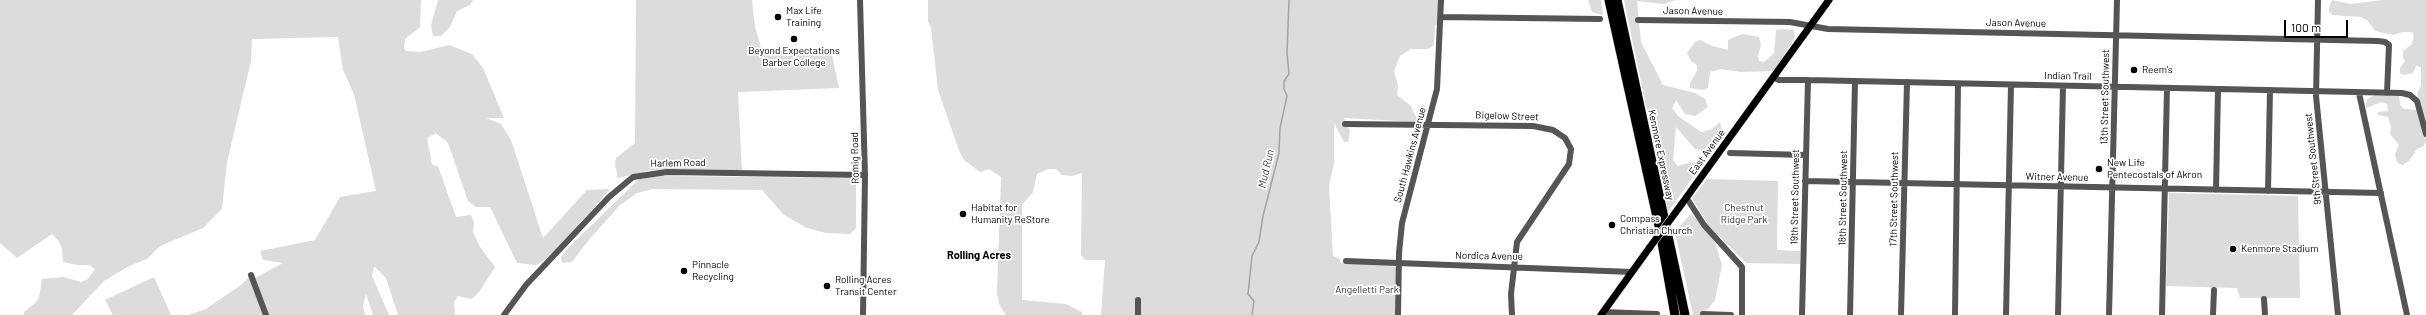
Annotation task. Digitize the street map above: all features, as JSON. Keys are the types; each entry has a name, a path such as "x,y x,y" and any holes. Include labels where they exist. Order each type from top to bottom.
{"highway":[{"name":"Kenmore Expressway","path":"1609,0 1659,226 1675,315"},
{"name":"Kenmore Expressway","path":"1617,0 1685,315"}],"main road":[{"name":"East Avenue","path":"1602,314 1829,0"}],"street":[{"name":"Romig Road","path":"860,0 865,175 863,315"},
{"name":"South Hawkins Avenue","path":"1398,315 1398,264 1403,217 1429,125 1437,89 1441,0"},
{"name":"13th Street Southwest","path":"2110,315 2116,0"},
{"name":"9th Street Southwest","path":"2318,0 2316,92 2338,315"},
{"path":"1441,17 1600,19"},
{"name":"Jason Avenue","path":"1638,20 1790,22 1811,25 1821,29 2385,42 2388,44 2389,49 2388,93"},
{"name":"Indian Trail","path":"1773,77 1780,80 2388,93 2410,95 2418,105 2426,134"},
{"name":"19th Street Southwest","path":"1802,315 1808,80"},
{"name":"18th Street Southwest","path":"1850,315 1855,81"},
{"name":"17th Street Southwest","path":"1901,315 1907,82"},
{"path":"1955,315 1958,84"},
{"path":"2006,315 2011,85"},
{"path":"2058,315 2064,86"},
{"path":"2162,315 2167,88"},
{"path":"2216,190 2218,89"},
{"path":"2268,191 2270,90"},
{"path":"2359,93 2407,315"},
{"name":"Bigelow Street","path":"1345,124 1542,127 1558,132 1570,143 1572,153 1569,164 1519,239 1514,267 1512,315"},
{"path":"1730,153 1806,155"},
{"name":"Harlem Road","path":"504,315 526,285 609,197 633,177 667,172 865,175"},
{"name":"Witner Avenue","path":"1805,181 2380,193"},
{"path":"1686,197 1704,224 1742,268 1742,315"},
{"name":"Nordica Avenue","path":"1346,261 1632,272"},
{"path":"251,275 266,315"},
{"path":"2213,315 2214,290"},
{"path":"2264,299 2265,315"},
{"path":"1138,300 1138,315"},
{"path":"1602,314 1657,314"},
{"path":"1703,314 1731,315"}],"green space":[{"path":"0,0 421,0 420,27 405,39 404,48 406,51 421,52 449,45 472,54 483,68 504,118 486,118 501,124 511,140 543,238 587,190 610,189 559,247 543,261 536,265 517,263 490,207 476,207 468,201 448,143 436,133 427,138 432,165 438,166 456,217 471,215 474,222 473,232 480,247 495,267 479,292 472,299 458,296 454,302 455,315 398,315 386,278 374,266 372,276 389,315 373,315 366,294 363,306 365,315 188,315 206,309 241,285 251,275 253,279 283,263 263,260 260,251 315,240 340,197 376,191 354,94 343,70 338,37 252,39 251,61 227,162 222,209 203,228 160,246 147,259 129,266 104,281 72,315 24,315 24,312 35,303 39,297 42,279 63,277 81,282 88,279 95,269 89,265 78,265 63,262 62,248 58,240 52,234 17,258 0,243"},
{"path":"438,0 473,0 470,5 457,11 450,27 441,36 433,36 431,25"},
{"path":"636,0 752,0 755,27 762,51 831,51 839,88 738,92 742,172 651,170 618,178 615,164 616,158 635,143"},
{"name":"Angelletti Park","path":"928,0 1438,0 1438,24 1435,25 1434,45 1428,49 1411,49 1400,56 1394,71 1398,86 1397,95 1411,106 1418,122 1344,118 1350,131 1348,142 1344,142 1334,123 1334,163 1329,186 1333,256 1339,258 1341,263 1391,265 1396,268 1395,315 1101,315 1105,260 1085,260 1081,255 1082,173 1072,176 1062,175 1056,169 1048,169 1037,174 1033,192 1022,205 1022,300 1066,304 1082,312 1082,315 1006,315 999,304 997,292 1001,177 989,169 980,172 964,160 960,153 938,90 931,28 928,21"},
{"path":"1588,0 1601,0 1603,15 1592,12"},
{"path":"1624,0 1676,0 1664,4 1637,1 1641,42 1663,85 1695,93 1705,99 1708,107 1695,116 1685,114 1676,100 1672,108 1678,116 1701,132 1712,129 1720,122 1722,130 1714,149 1711,152 1695,149 1676,127 1673,160 1678,166 1691,162 1699,165 1693,177 1668,212"},
{"path":"2332,0 2351,4 2382,0 2426,0 2426,141 2424,146 2417,149 2409,161 2402,165 2397,162 2395,154 2399,145 2390,134 2391,127 2388,117 2378,115 2378,112 2388,111 2387,104 2381,102 2366,108 2366,103 2367,99 2375,95 2399,96 2400,105 2404,109 2420,110 2422,106 2417,94 2421,86 2421,67 2416,66 2413,73 2404,75 2400,73 2400,68 2405,61 2403,51 2412,44 2414,35 2412,32 2403,32 2393,35 2375,31 2368,21 2361,17 2333,15 2329,12"},
{"path":"1776,30 1794,30 1795,37 1775,71 1741,72 1720,69 1710,72 1708,88 1703,90 1690,88 1690,83 1697,71 1697,65 1691,61 1687,53 1695,42 1700,40 1712,46 1728,50 1728,40 1734,37 1743,34 1759,37 1761,45 1758,56 1759,61 1764,62 1774,53"},
{"path":"660,176 851,178 856,183 856,228 850,234 826,233 807,228 784,215 762,190 653,189 637,193 620,205 588,241 572,262 562,263 561,257 566,250 639,179"},
{"name":"Chestnut Ridge Park","path":"1707,179 1778,181 1777,250 1800,251 1800,264 1746,263 1709,226 1692,198"},
{"name":"Kenmore Stadium","path":"2169,193 2298,196 2300,298 2240,298 2237,288 2166,286"},
{"path":"1691,214 1708,229 1715,242 1722,265 1715,300 1707,310 1702,311 1702,315 1693,315 1676,237 1677,229"},
{"path":"154,277 171,315 113,315 105,300"}],"waterway":[{"name":"Mud Run","path":"1252,315 1254,301 1248,294 1252,256 1259,242 1263,216 1279,153 1280,128 1287,96 1284,89 1284,81 1289,74 1287,53 1289,0"}],"place":[{"name":"Max Life Training","path":"778,17"},
{"name":"Beyond Expectations Barber College","path":"794,39"},
{"name":"Reem's","path":"2134,70"},
{"name":"New Life Pentecostals of Akron","path":"2099,169"},
{"name":"Habitat for Humanity ReStore","path":"963,214"},
{"name":"Compass Christian Church","path":"1612,225"},
{"name":"Kenmore Stadium","path":"2233,249"},
{"name":"Pinnacle Recycling","path":"684,271"},
{"name":"Rolling Acres Transit Center","path":"827,286"}],"district":[{"name":"Rolling Acres","path":"979,255"}]}
